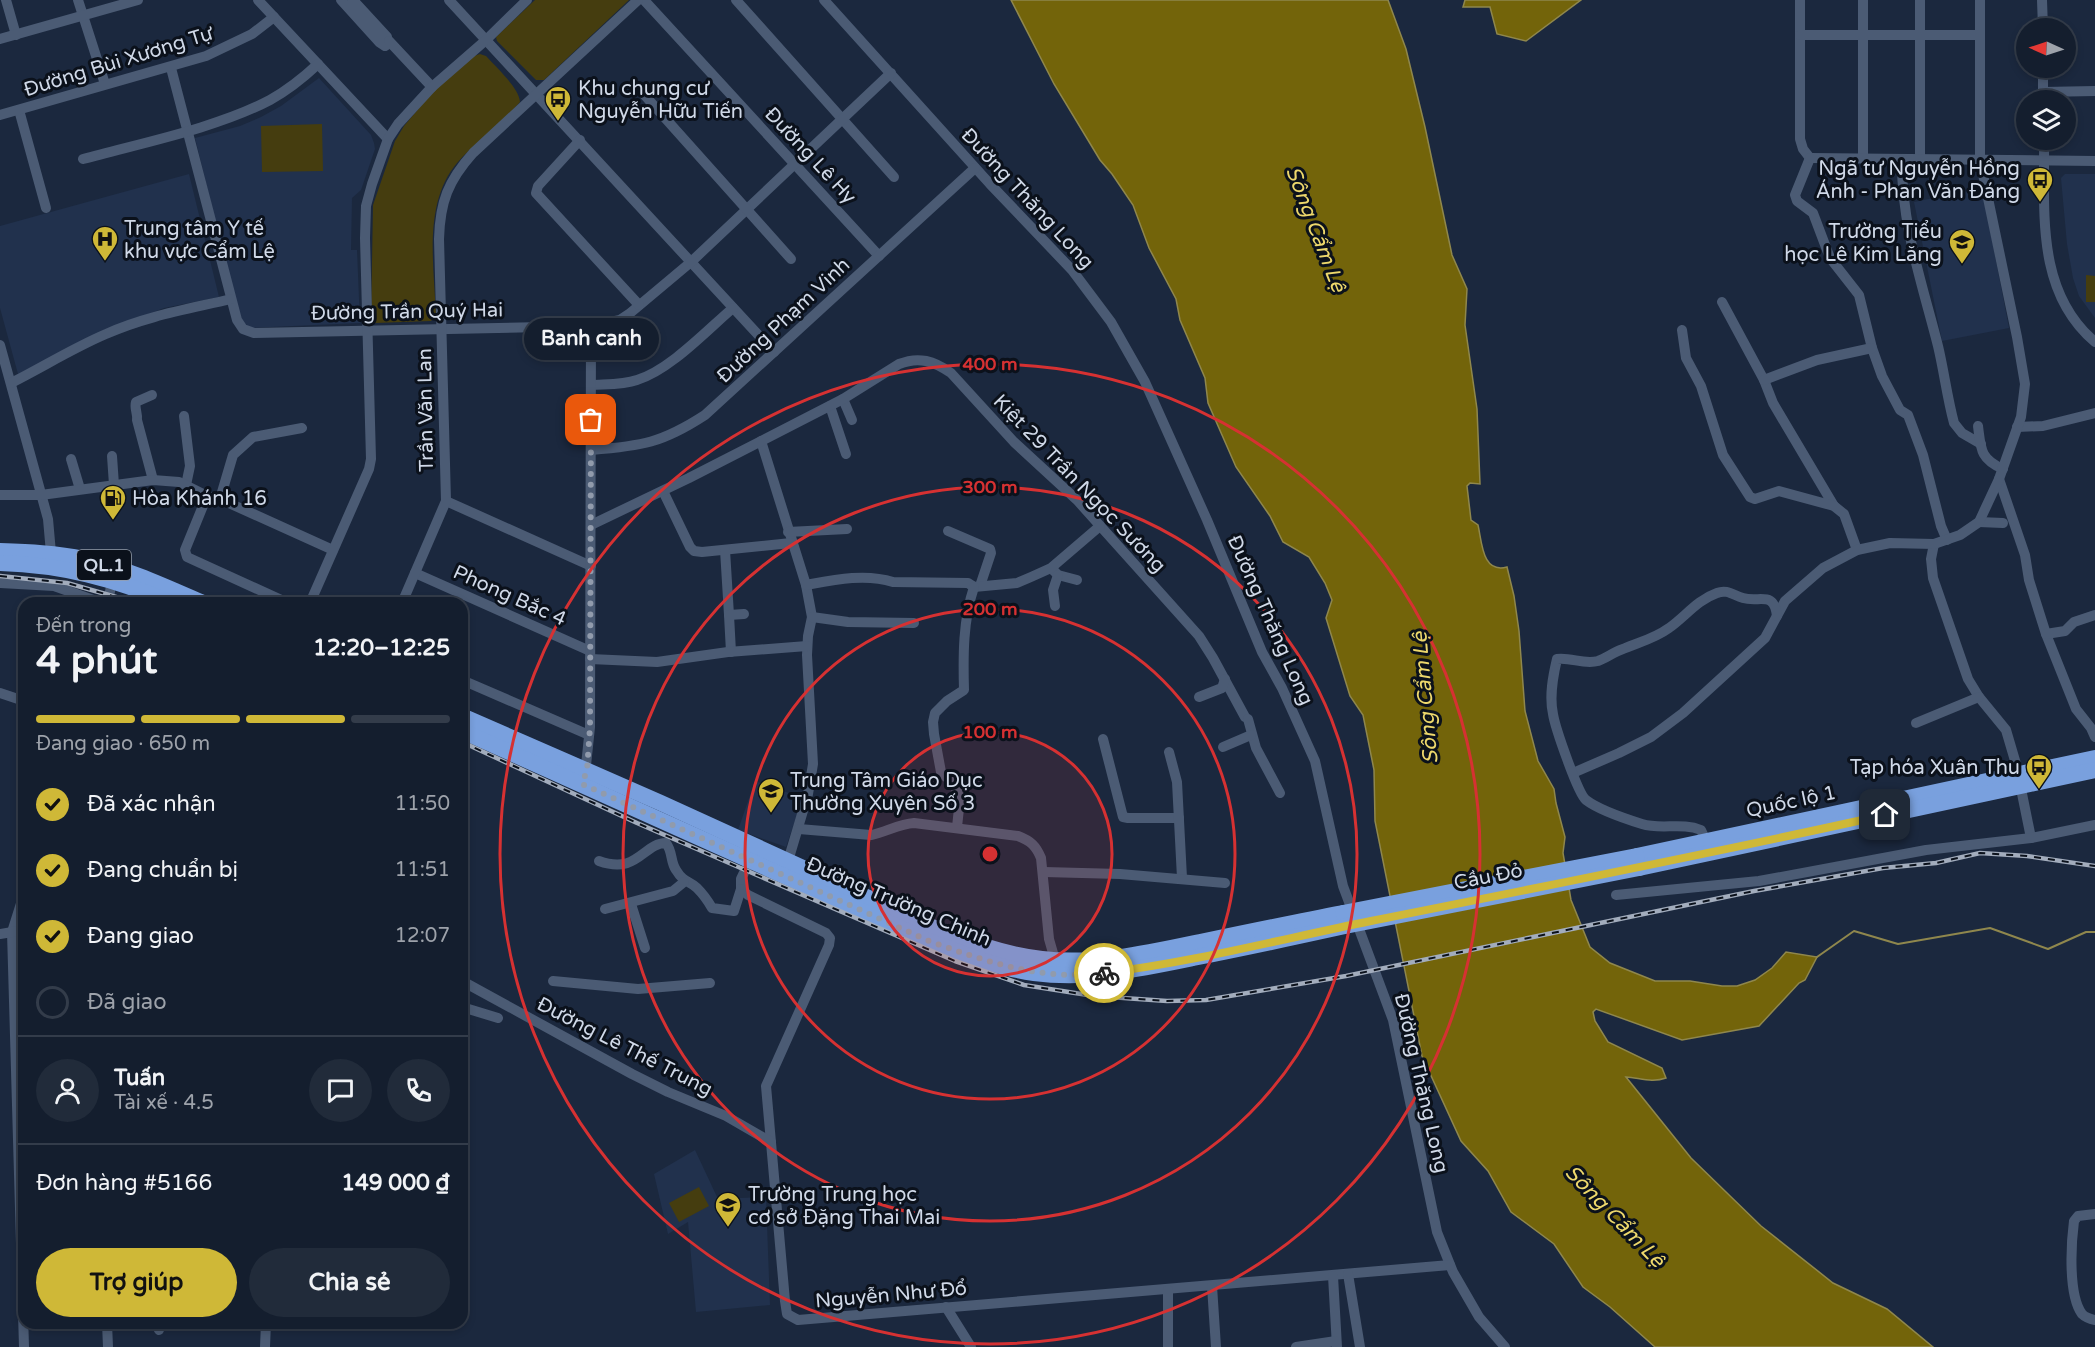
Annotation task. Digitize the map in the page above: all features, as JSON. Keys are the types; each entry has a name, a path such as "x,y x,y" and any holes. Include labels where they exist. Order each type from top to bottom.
{"highway":[{"name":"QL.1","path":"0,551 86,559 120,569 188,597"},
{"name":"QL.1","path":"0,562 72,570 112,580 156,597"},
{"name":"Đường Trường Chinh","path":"468,719 750,860 929,941 976,958 1032,973 1084,976 1126,971 1344,919"},
{"name":"Đường Trường Chinh","path":"468,733 584,777 788,861 958,938 1015,954 1085,962 1344,919"},
{"name":"Quốc lộ 1","path":"1638,862 2020,780 2095,758"},
{"name":"Quốc lộ 1","path":"1638,862 1706,841 2020,780 2095,770"},
{"name":"Cầu Đỏ","path":"1344,919 1638,862"}],"street":[{"path":"6,0 16,34"},
{"path":"78,0 105,84"},
{"path":"0,39 138,0"},
{"path":"258,0 388,139"},
{"path":"341,0 381,44 385,46 389,41"},
{"path":"353,0 432,87"},
{"path":"449,0 774,352"},
{"path":"313,597 369,470 371,459 366,330 366,206 388,139 398,124 432,87 486,40 527,0"},
{"name":"Trần Văn Lan","path":"405,597 446,501 440,220 448,188 461,166 473,153 638,0"},
{"name":"Đường Lê Hy","path":"644,0 879,256"},
{"path":"736,0 894,177"},
{"name":"Đường Thăng Long","path":"824,0 975,168 1072,270 1098,303 1127,349 1170,436 1212,530 1262,652 1282,688 1315,761 1343,886 1393,1020 1437,1232 1450,1265 1479,1317 1505,1347"},
{"path":"1800,0 1800,139 1803,149 1810,158"},
{"path":"1863,0 1863,159"},
{"path":"1920,0 1920,159"},
{"path":"1573,773 1651,737 1675,719 1765,638 1785,601 1824,568 1857,550 1890,543 1934,544 1960,535 1979,522 2001,474 2021,417 2025,384 1980,160 1980,0"},
{"path":"2042,0 2043,18"},
{"name":"Đường Bùi Xương Tự","path":"0,115 105,84 171,68 230,46 252,34 274,17"},
{"path":"1800,35 1980,35"},
{"path":"83,159 239,114 292,87 318,64"},
{"name":"Đường Trần Quý Hai","path":"171,68 237,320 249,333 591,326 620,320 691,262 891,73"},
{"path":"640,90 791,259"},
{"path":"2076,93 2095,91"},
{"path":"18,110 46,208"},
{"path":"580,140 538,186 536,193 639,306"},
{"path":"2044,150 2047,240 2052,278 2070,316 2079,329 2095,342"},
{"path":"1810,158 2095,161"},
{"path":"1810,158 1803,180 1795,190 1797,201 1813,213 1830,258 1838,270 1856,288 1872,348 1891,396 1900,410 1908,415 1923,455 1947,540"},
{"path":"1902,159 1903,205 1910,243 1940,355 1954,423 1962,433 1981,444"},
{"name":"Đường Phạm Vinh","path":"591,450 646,444 675,433 705,415 975,168"},
{"path":"11,383 107,333 154,318 231,299"},
{"path":"1722,302 1782,419 1834,506 1844,514 1857,550"},
{"path":"591,386 636,381 651,375 666,366 733,308"},
{"path":"584,777 589,735 591,326"},
{"path":"1682,330 1686,358 1701,386 1724,455 1750,497 1755,499 1779,491 1834,506"},
{"path":"0,345 48,519 51,554"},
{"path":"1764,380 1817,360 1872,348"},
{"name":"Kiệt 29 Trần Ngọc Sương","path":"591,525 830,406 908,361 924,360 942,366 1014,442 1077,500 1199,636 1246,718 1251,735 1281,793"},
{"path":"152,395 136,402 135,406 153,480"},
{"path":"843,399 852,420"},
{"path":"830,406 846,454"},
{"path":"2017,427 2043,426 2095,413"},
{"path":"184,416 190,466 186,485"},
{"path":"1978,426 1985,457 2001,474 2046,634 2076,709 2095,737"},
{"path":"220,499 233,455 253,437 302,428"},
{"path":"761,441 806,585 812,617 807,646 813,764 799,829 788,861"},
{"path":"112,456 114,485"},
{"path":"71,459 80,489"},
{"path":"0,495 41,495 153,480 179,482 333,550"},
{"path":"663,491 694,551 791,543"},
{"path":"207,496 185,550 187,557 275,597"},
{"path":"446,501 591,566"},
{"path":"1979,522 2003,523"},
{"path":"806,585 840,579 870,578 893,582 968,583 977,586 1017,583 1054,572 1100,526"},
{"path":"788,532 847,528"},
{"path":"948,531 990,549 991,553 967,608 963,690 939,708 933,722 941,772 946,777 952,778 959,793 957,827"},
{"path":"1934,544 1931,559 1933,578 1968,679 1979,697 2006,730 2020,780 2031,838"},
{"path":"725,550 731,652"},
{"path":"1054,572 1077,580"},
{"path":"1054,572 1055,606"},
{"name":"Phong Bắc 4","path":"415,573 466,597"},
{"path":"109,597 112,580"},
{"path":"0,583 54,586 85,597"},
{"path":"1706,841 1701,830 1692,826 1644,825 1584,798 1553,713 1552,680 1557,659 1597,661 1624,648 1650,640 1670,628 1686,612 1719,592 1743,598 1763,597 1772,601 1777,616"},
{"name":"Phong Bắc 4","path":"468,598 590,655"},
{"path":"729,615 744,614"},
{"path":"2046,634 2065,631 2074,622 2095,615"},
{"path":"812,617 848,622 914,623"},
{"path":"590,655 657,662 731,652 807,646"},
{"path":"1199,697 1222,688 1225,679"},
{"path":"468,683 589,735"},
{"path":"0,693 18,699"},
{"path":"1916,723 1979,697"},
{"path":"1223,747 1251,735"},
{"path":"1103,739 1123,817 1179,818"},
{"path":"1169,752 1177,782 1182,878"},
{"path":"799,829 871,835 903,824 957,827 1018,836 1029,841 1036,846 1044,872 1049,939 1055,960"},
{"path":"1616,895 1759,880 1926,850 2031,838 2095,825"},
{"path":"599,861 612,866 636,860 661,843 666,843 671,851 671,861 684,882 696,888 712,908 732,911 736,908 741,879 750,860"},
{"path":"1044,872 1182,878 1225,883"},
{"path":"605,909 631,904 673,891 684,882"},
{"name":"Nguyễn Như Đổ","path":"741,889 764,904 826,933 830,938 829,945 766,1086 787,1314 798,1320 1450,1265"},
{"path":"631,904 645,948"},
{"path":"18,913 12,932 18,1078"},
{"path":"0,934 18,931"},
{"path":"553,981 638,989 710,983"},
{"name":"Đường Lê Thế Trung","path":"468,984 624,1070 668,1092 726,1116 771,1142"},
{"path":"468,1009 498,1018"},
{"path":"2095,1214 2078,1216 2075,1219 2071,1264 2082,1314 2086,1318 2095,1320"},
{"path":"1348,1274 1360,1347"},
{"path":"1296,1347 1337,1344 1333,1276"},
{"path":"1212,1286 1216,1347"},
{"path":"1168,1290 1168,1347"},
{"path":"946,1306 971,1347"},
{"path":"24,1329 24,1347"},
{"path":"107,1329 108,1347"},
{"path":"265,1347 266,1329"}],"shaded area":[{"path":"535,0 629,0 544,80 536,80 497,41 496,37"},
{"path":"480,54 486,56 516,90 520,102 472,147 446,179 439,197 433,236 436,315 431,321 375,323 371,318 373,205 395,141 404,126 435,89 474,56"},
{"path":"319,78 371,135 374,143 375,149 361,190 352,198 351,250 357,250 360,323 251,328 244,323 238,313 195,138 240,126 261,117 281,106"},
{"path":"322,124 323,171 262,172 261,126"},
{"name":"Trung tâm Y tế khu vực Cẩm Lệ","path":"189,174 219,297 164,308 116,327 18,374 0,308 0,226"},
{"path":"2065,174 2095,174 2095,318 2079,296 2073,278 2067,244 2061,178"},
{"name":"Trường Tiểu học Lê Kim Lăng","path":"1982,188 2009,328 1942,341 1914,202"},
{"path":"2086,275 2095,276 2095,302 2086,302"},
{"name":"Trung Tâm Giáo Dục Thường Xuyên Số 3","path":"755,781 803,798 786,847 738,830"},
{"name":"Trường Trung học cơ sở Đặng Thai Mai","path":"695,1150 718,1199 766,1197 770,1305 696,1312 688,1222 668,1234 654,1174"},
{"path":"699,1187 709,1206 679,1222 669,1203"}],"water":[{"name":"Sông Cẩm Lệ","path":"1011,0 1388,0 1406,49 1452,255 1467,289 1465,325 1477,409 1480,484 1470,483 1467,486 1471,520 1478,525 1482,548 1488,561 1492,566 1507,567 1519,631 1525,711 1538,761 1554,789 1565,837 1563,853 1571,900 1590,947 1610,963 1655,981 1690,981 1722,986 1737,986 1755,980 1772,968 1786,952 1817,957 1805,980 1799,983 1759,1026 1682,1040 1596,1009 1593,1012 1595,1021 1608,1042 1662,1068 1666,1078 1651,1080 1626,1077 1691,1158 1761,1226 1833,1283 1887,1309 1933,1347 1655,1347 1610,1307 1583,1287 1554,1244 1511,1212 1488,1171 1461,1141 1422,1056 1375,821 1374,770 1363,715 1350,696 1326,618 1332,600 1325,583 1309,557 1283,542 1270,516 1236,467 1208,403 1205,378 1180,320 1176,299 1149,248 1133,205 1100,160 1054,84"},
{"path":"1465,0 1581,0 1526,41 1497,34 1490,7 1463,7"}],"waterway":[{"path":"1817,957 1854,931 1898,944 1990,928 2048,949 2086,932 2095,932"}],"railway":[{"path":"0,576 67,583 116,597"},
{"path":"468,745 637,823 955,961 1024,985 1094,996 1167,1001 1206,1000 1346,976 1754,891 1883,868 1936,863 1980,853 2027,856 2095,866"}],"way so far":[{"path":"591,420 590,727 587,770 582,784 929,941 976,958 1032,973 1084,976 1104,973"}],"place":[{"name":"Khu chung cư Nguyễn Hữu Tiến","path":"558,122"},
{"name":"Ngã tư Nguyễn Hồng Ánh - Phan Văn Đáng","path":"2040,203"},
{"name":"Trung tâm Y tế khu vực Cẩm Lệ","path":"105,262"},
{"name":"Trường Tiểu học Lê Kim Lăng","path":"1962,265"},
{"name":"Banh canh","path":"591,420"},
{"name":"Hòa Khánh 16","path":"113,521"},
{"name":"Tạp hóa Xuân Thu","path":"2039,790"},
{"name":"Trung Tâm Giáo Dục Thường Xuyên Số 3","path":"771,814"},
{"name":"Trường Trung học cơ sở Đặng Thai Mai","path":"728,1228"}],"route":[{"path":"1104,973 1237,950 1885,815"}]}
